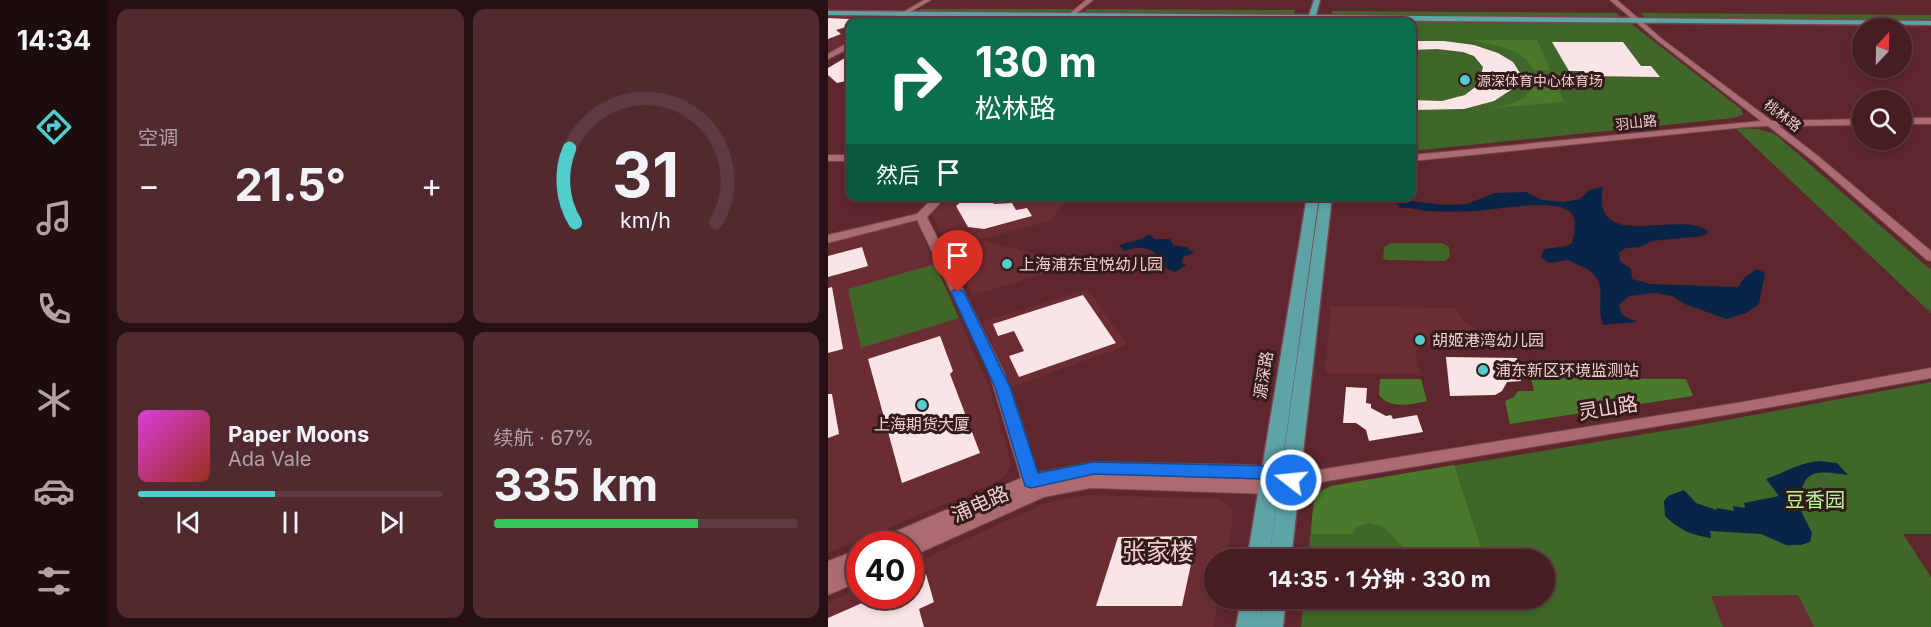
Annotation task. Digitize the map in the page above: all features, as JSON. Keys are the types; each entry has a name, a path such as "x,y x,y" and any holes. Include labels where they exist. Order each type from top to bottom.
{"main road":[{"path":"1309,18 1316,9 1317,0"},
{"path":"828,8 1409,9"},
{"path":"1303,8 1306,18"},
{"path":"1614,10 1624,10 1635,15"},
{"path":"1853,13 1864,14"},
{"path":"828,14 1188,18"},
{"path":"1887,14 1898,14"},
{"path":"1920,14 1931,14"},
{"path":"1416,18 1635,15 1931,22"},
{"name":"源深路","path":"1260,549 1312,201"},
{"path":"1282,549 1325,201"},
{"path":"1248,627 1250,609"},
{"path":"1271,627 1273,609"}],"street":[{"path":"897,18 928,0"},
{"path":"1070,16 1090,0"},
{"path":"1613,0 1624,10"},
{"name":"桃林路","path":"1635,15 1815,158 1931,257"},
{"path":"828,57 846,47"},
{"path":"1912,121 1931,121"},
{"name":"羽山路","path":"1416,158 1769,123 1852,122"},
{"path":"828,158 846,158"},
{"path":"828,239 921,216 937,201"},
{"path":"921,216 997,372 1036,486"},
{"name":"灵山路","path":"1291,480 1759,405 1931,373"},
{"name":"浦电路","path":"920,531 1036,486 1090,481 1291,480"},
{"name":"浦电路","path":"924,542 1036,486"},
{"path":"828,570 846,562"},
{"path":"828,586 846,578"}],"shaded area":[{"path":"828,15 890,18 846,18 846,43 828,54"},
{"path":"947,201 1066,201 1050,221 979,240 1053,258 1060,269 973,295 932,214"},
{"path":"905,222 917,223 991,392 1011,464 1006,475 993,484 881,531 846,531 846,545 828,553 828,242"},
{"path":"1088,289 1127,345 1012,387 982,322"},
{"name":"胡姬港湾幼儿园","path":"1331,306 1455,308 1464,321 1479,332 1522,341 1523,344 1424,345 1419,347 1415,353 1420,374 1325,373"},
{"path":"1086,495 1217,499 1225,502 1231,509 1233,518 1228,549 1204,549 1204,609 1217,609 1213,627 828,627 828,603 846,594 846,609 924,609 924,559 1045,503"},
{"path":"1798,595 1814,627 1723,627 1711,596"}],"green space":[{"path":"920,9 1075,9 1067,14 916,13"},
{"path":"1087,9 1295,10 1293,16 1081,15"},
{"path":"1332,11 1617,13 1622,19 1332,16"},
{"path":"1640,13 1931,15 1931,21 1912,21 1912,18 1852,18 1852,20 1646,18"},
{"path":"1416,21 1629,22 1741,109 1743,115 1733,118 1416,151"},
{"path":"1474,40 1537,40 1550,70 1533,70 1529,62 1516,52"},
{"path":"1542,83 1556,84 1564,102 1492,108 1521,99 1526,96 1532,86"},
{"path":"1735,128 1758,129 1775,134 1931,270 1931,313"},
{"path":"1391,243 1442,243 1449,247 1450,257 1445,261 1386,260 1383,258 1384,247"},
{"path":"935,264 959,318 861,348 848,289"},
{"path":"1531,378 1686,379 1693,396 1510,424 1505,401 1514,397 1518,391 1534,391"},
{"path":"1380,379 1421,379 1427,401 1402,405 1389,403 1379,395"},
{"name":"豆香园","path":"1931,382 1931,534 1903,534 1931,577 1931,627 1814,627 1798,595 1711,596 1723,627 1301,627 1303,609 1555,609 1555,549 1309,549 1314,500 1320,491 1331,486 1694,426"},
{"path":"1454,465 1481,549 1405,549 1384,527 1370,523 1358,526 1351,534 1311,534 1316,500 1319,494 1331,486"}],"water":[{"path":"1603,187 1603,208 1610,220 1624,225 1679,224 1696,226 1709,232 1703,236 1652,241 1640,247 1626,248 1619,253 1620,261 1631,269 1632,279 1651,284 1738,287 1745,277 1757,269 1765,273 1759,304 1746,313 1726,319 1685,304 1672,296 1656,293 1629,296 1619,305 1622,315 1637,322 1603,325 1600,311 1600,289 1596,277 1587,269 1568,260 1549,263 1541,257 1544,249 1567,246 1572,243 1575,223 1570,212 1562,208 1538,205 1468,211 1427,211 1400,208 1398,204 1390,201 1467,204 1495,193 1526,192 1542,200 1564,202 1580,199 1589,190"},
{"path":"1149,234 1155,239 1170,239 1173,245 1186,247 1194,253 1183,257 1182,263 1186,265 1175,272 1167,269 1160,262 1146,265 1155,256 1150,250 1139,248 1124,251 1119,245 1142,239"},
{"path":"1819,461 1837,463 1848,475 1818,473 1812,475 1804,483 1796,501 1812,533 1810,542 1801,545 1786,545 1761,534 1710,531 1711,538 1686,531 1665,516 1664,501 1668,496 1684,490 1696,503 1716,510 1717,508 1734,511 1733,506 1745,508 1744,503 1779,496 1766,479 1797,466"}],"building":[{"path":"828,18 846,19 846,27 836,30 841,34 828,39"},
{"path":"1416,41 1444,41 1474,45 1498,53 1513,62 1520,73 1517,86 1494,101 1464,109 1416,110 1416,100 1442,101 1465,95 1479,84 1483,67 1474,56 1463,52 1437,49 1416,50"},
{"path":"1552,42 1623,42 1641,66 1651,66 1660,77 1586,76 1584,71 1569,71"},
{"path":"846,57 846,81 837,83 828,75 828,68"},
{"path":"962,201 1012,203 1016,210 1027,208 1032,216 984,229 968,227 956,206"},
{"path":"862,247 868,266 828,277 828,256"},
{"path":"832,287 843,349 828,353 828,288"},
{"path":"1083,295 1116,343 1019,377 1009,356 1024,351 1014,331 998,336 993,324"},
{"name":"上海期货大厦","path":"940,336 953,371 950,374 980,453 902,483 868,359"},
{"name":"浦东新区环境监测站","path":"1446,357 1517,358 1521,381 1507,382 1502,391 1495,395 1450,396"},
{"path":"1346,387 1367,388 1366,403 1371,404 1371,408 1386,416 1391,415 1393,419 1417,415 1423,432 1369,441 1366,430 1356,423 1343,423"},
{"path":"828,394 832,394 839,434 828,438"},
{"path":"1197,536 1182,606 1096,606 1118,537"},
{"path":"926,574 934,602 924,607 924,575"},
{"path":"848,609 919,609 924,627 828,627 828,618"}],"place":[{"name":"源深体育中心体育场","path":"1465,80"},
{"name":"上海浦东宜悦幼儿园","path":"1007,264"},
{"name":"胡姬港湾幼儿园","path":"1420,340"},
{"name":"浦东新区环境监测站","path":"1483,370"},
{"name":"上海期货大厦","path":"922,405"}],"district":[{"name":"张家楼","path":"1158,551"}],"route":[{"path":"958,292 997,372 1031,482 1094,468 1271,472 1291,480"}]}
